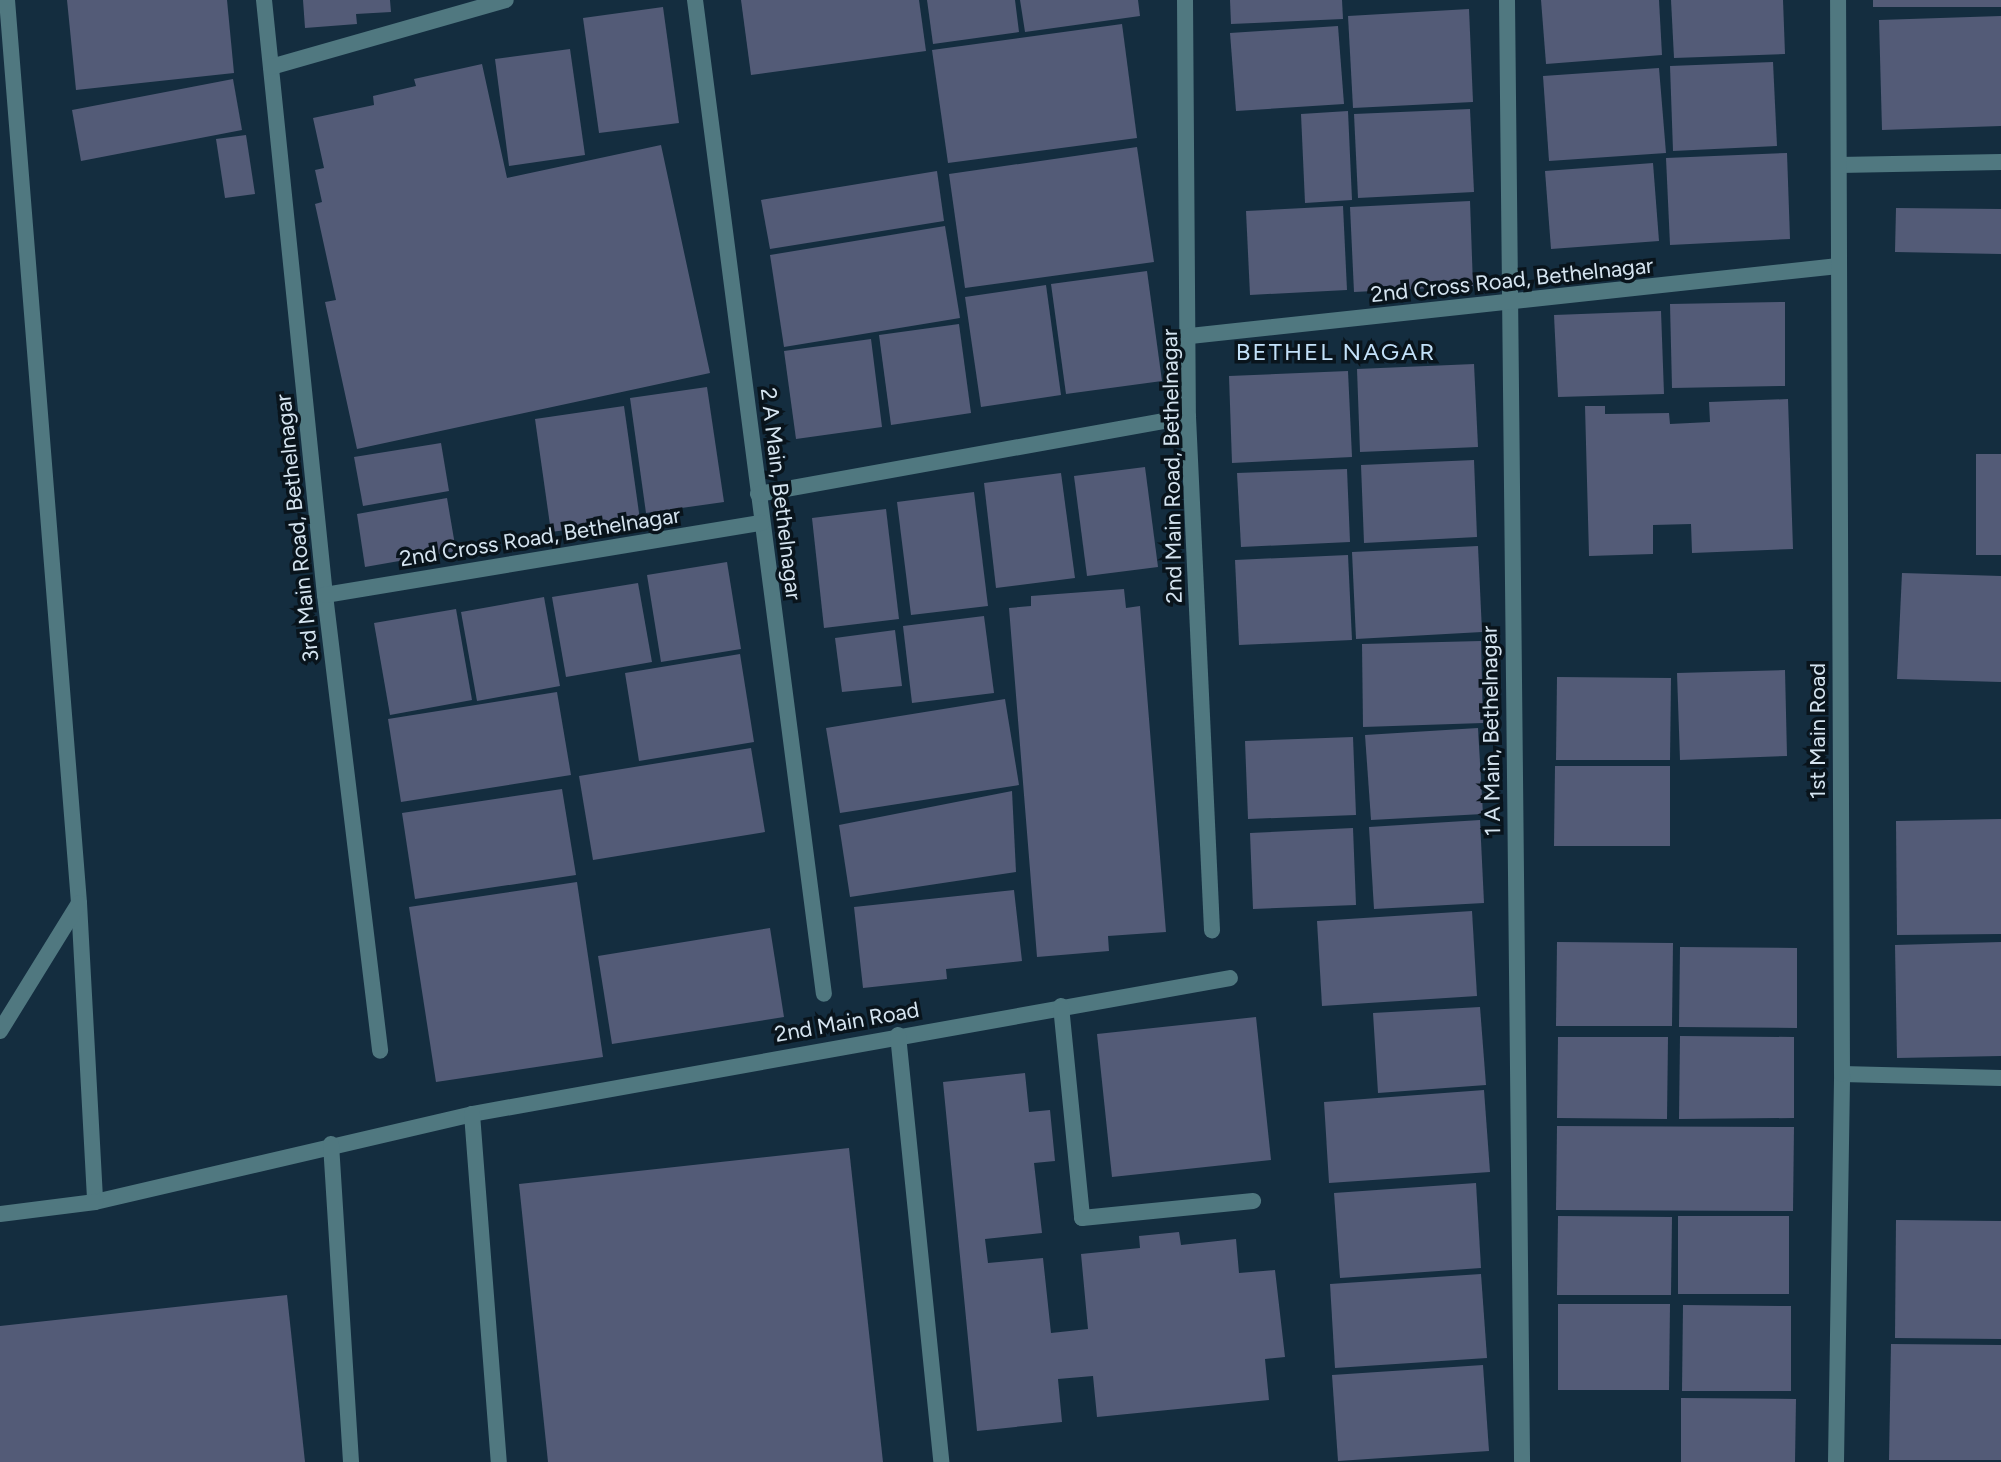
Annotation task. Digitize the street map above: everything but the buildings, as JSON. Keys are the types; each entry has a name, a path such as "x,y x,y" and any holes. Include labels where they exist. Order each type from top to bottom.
{"street":[{"path":"7,0 79,903 95,1202"},
{"name":"3rd Main Road, Bethelnagar","path":"264,0 325,595 380,1051"},
{"path":"271,67 506,0"},
{"name":"2 A Main, Bethelnagar","path":"695,0 824,994"},
{"name":"2nd Main Road, Bethelnagar","path":"1185,0 1190,336 1188,417 1212,930"},
{"name":"1 A Main, Bethelnagar","path":"1507,0 1522,1462"},
{"name":"1st Main Road","path":"1836,1462 1842,1074 1838,0"},
{"path":"1839,165 2001,162"},
{"name":"2nd Cross Road, Bethelnagar","path":"1190,336 1838,266"},
{"path":"758,494 1188,417"},
{"name":"2nd Cross Road, Bethelnagar","path":"325,595 762,523"},
{"path":"0,1031 79,903"},
{"name":"2nd Main Road","path":"0,1214 95,1202 331,1144 472,1114 898,1035 1230,978"},
{"path":"1061,1006 1082,1218 1253,1201"},
{"path":"898,1035 941,1462"},
{"path":"1842,1074 2001,1078"},
{"path":"472,1114 499,1462"},
{"path":"331,1144 351,1462"}],"district":[{"name":"BETHEL NAGAR","path":"1336,352"}]}
